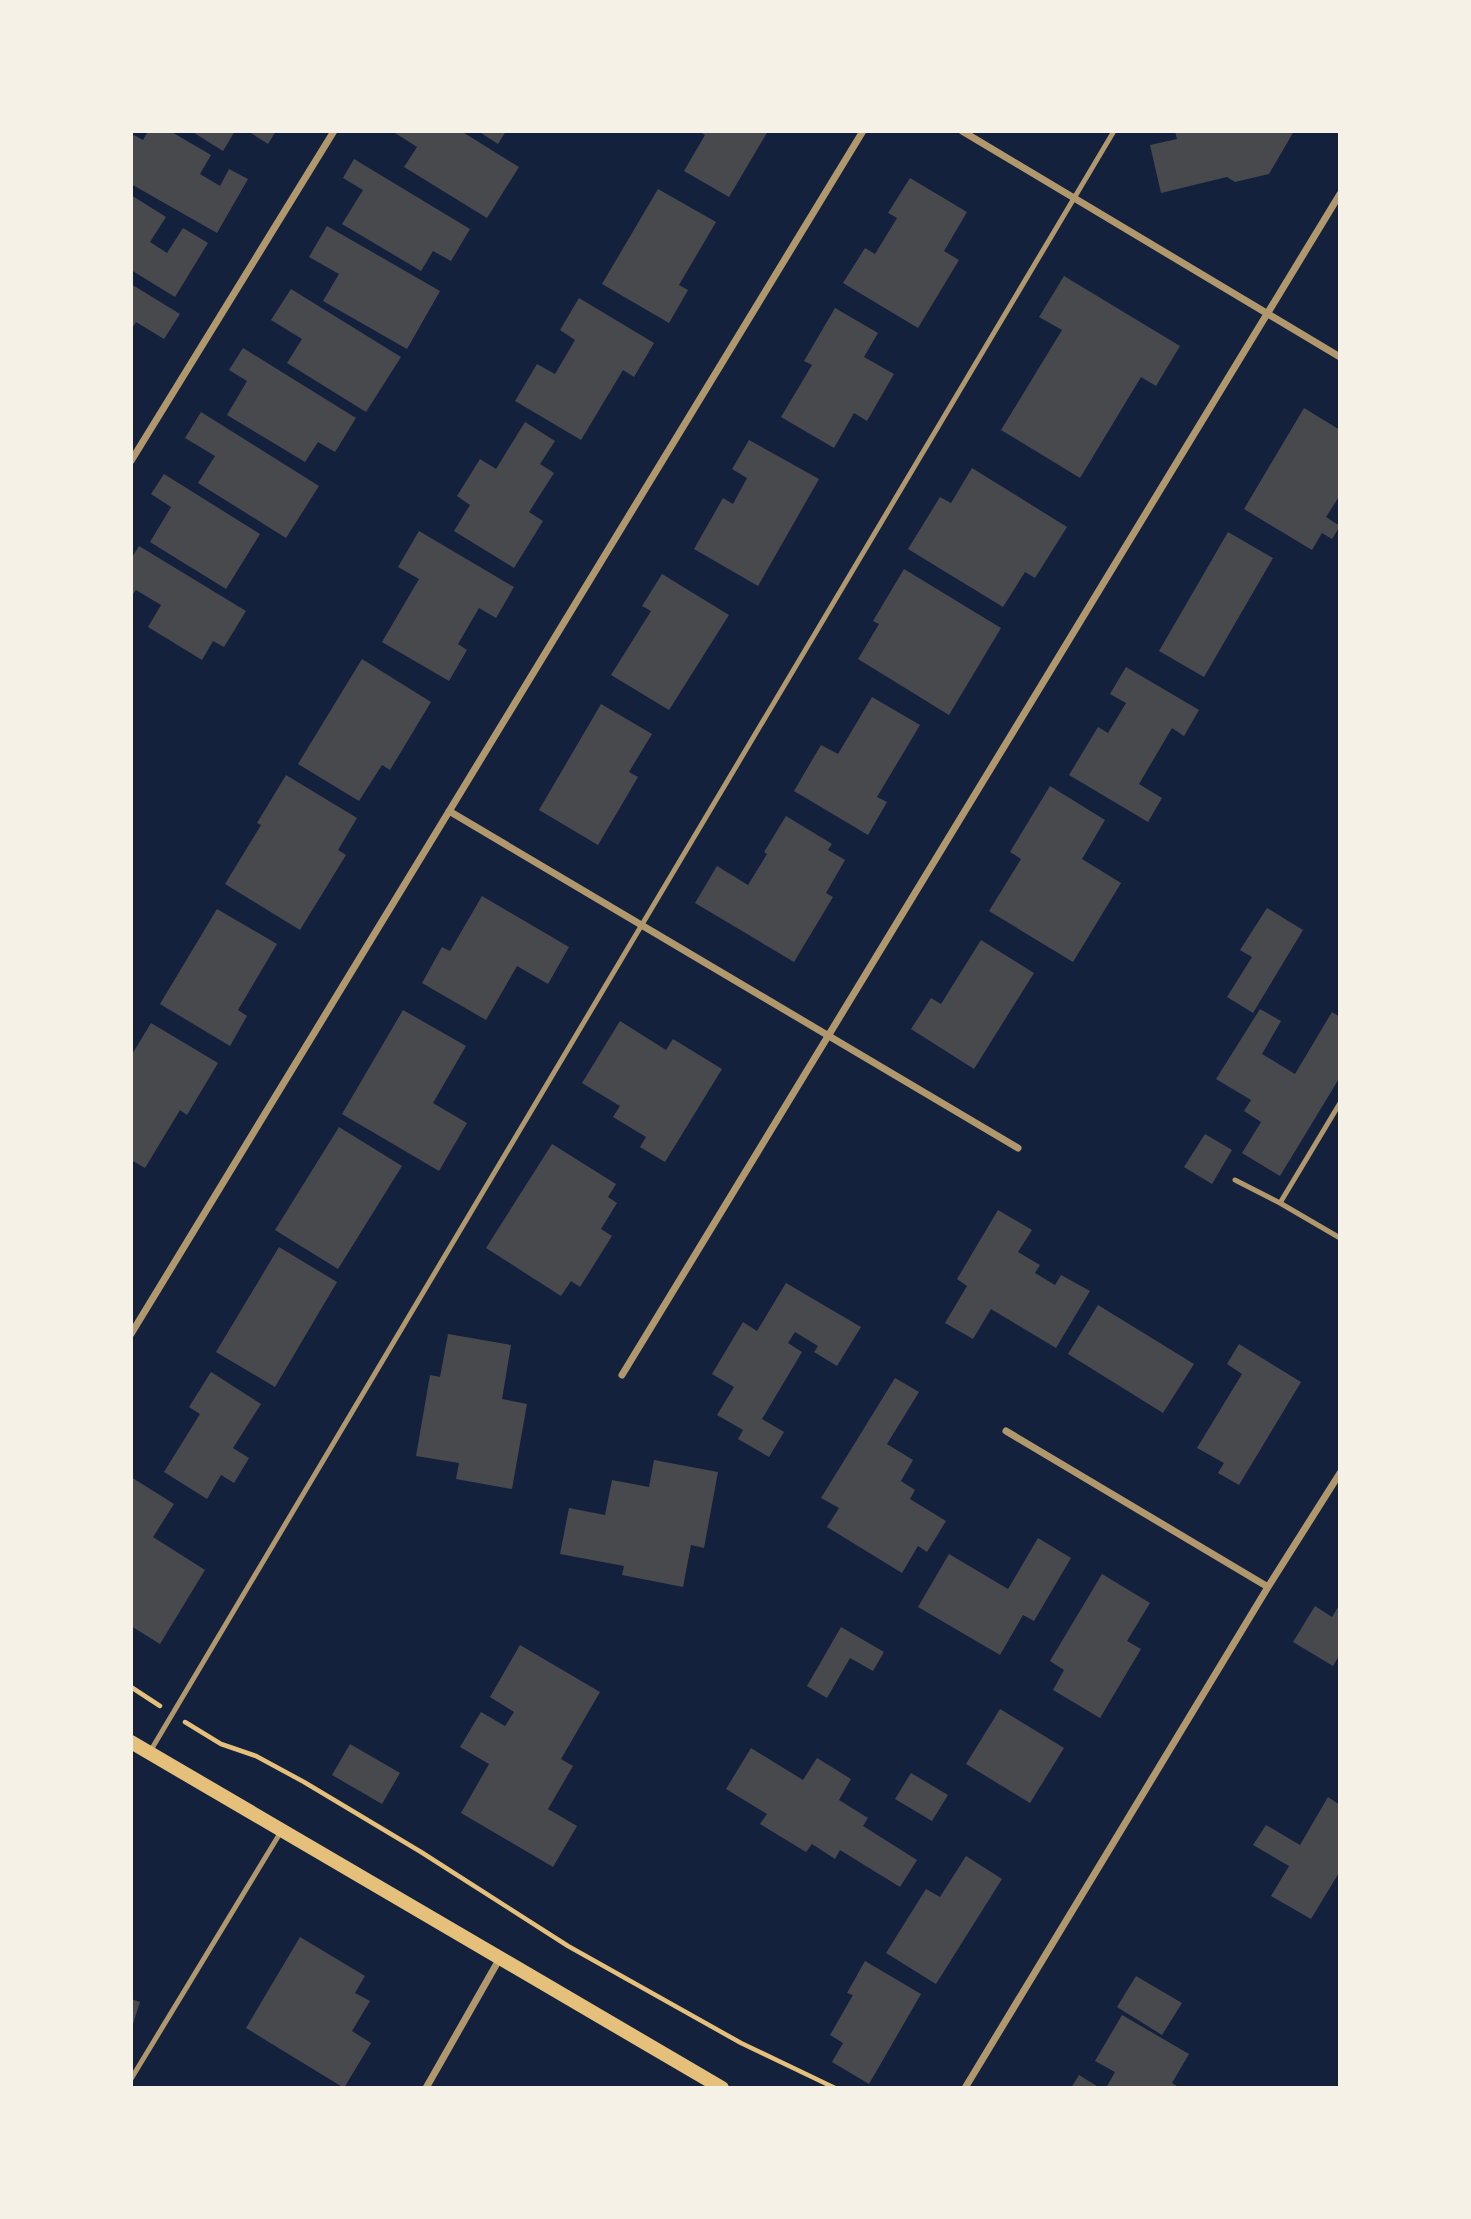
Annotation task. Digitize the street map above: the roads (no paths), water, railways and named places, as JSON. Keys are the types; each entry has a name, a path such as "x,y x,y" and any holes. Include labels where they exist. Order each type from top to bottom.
{"main road":[{"path":"131,1742 722,2088"}],"street":[{"path":"131,461 334,131"},
{"path":"131,1334 863,131"},
{"path":"962,131 1340,357"},
{"path":"622,1375 1340,194"},
{"path":"449,811 1018,1148"},
{"path":"1006,1431 1268,1587"},
{"path":"965,2088 1268,1587 1340,1473"},
{"path":"426,2088 500,1958"}],"lane":[{"path":"149,1753 1114,131"},
{"path":"1280,1203 1340,1103"},
{"path":"1234,1180 1340,1238"},
{"path":"131,2079 282,1830"}]}
